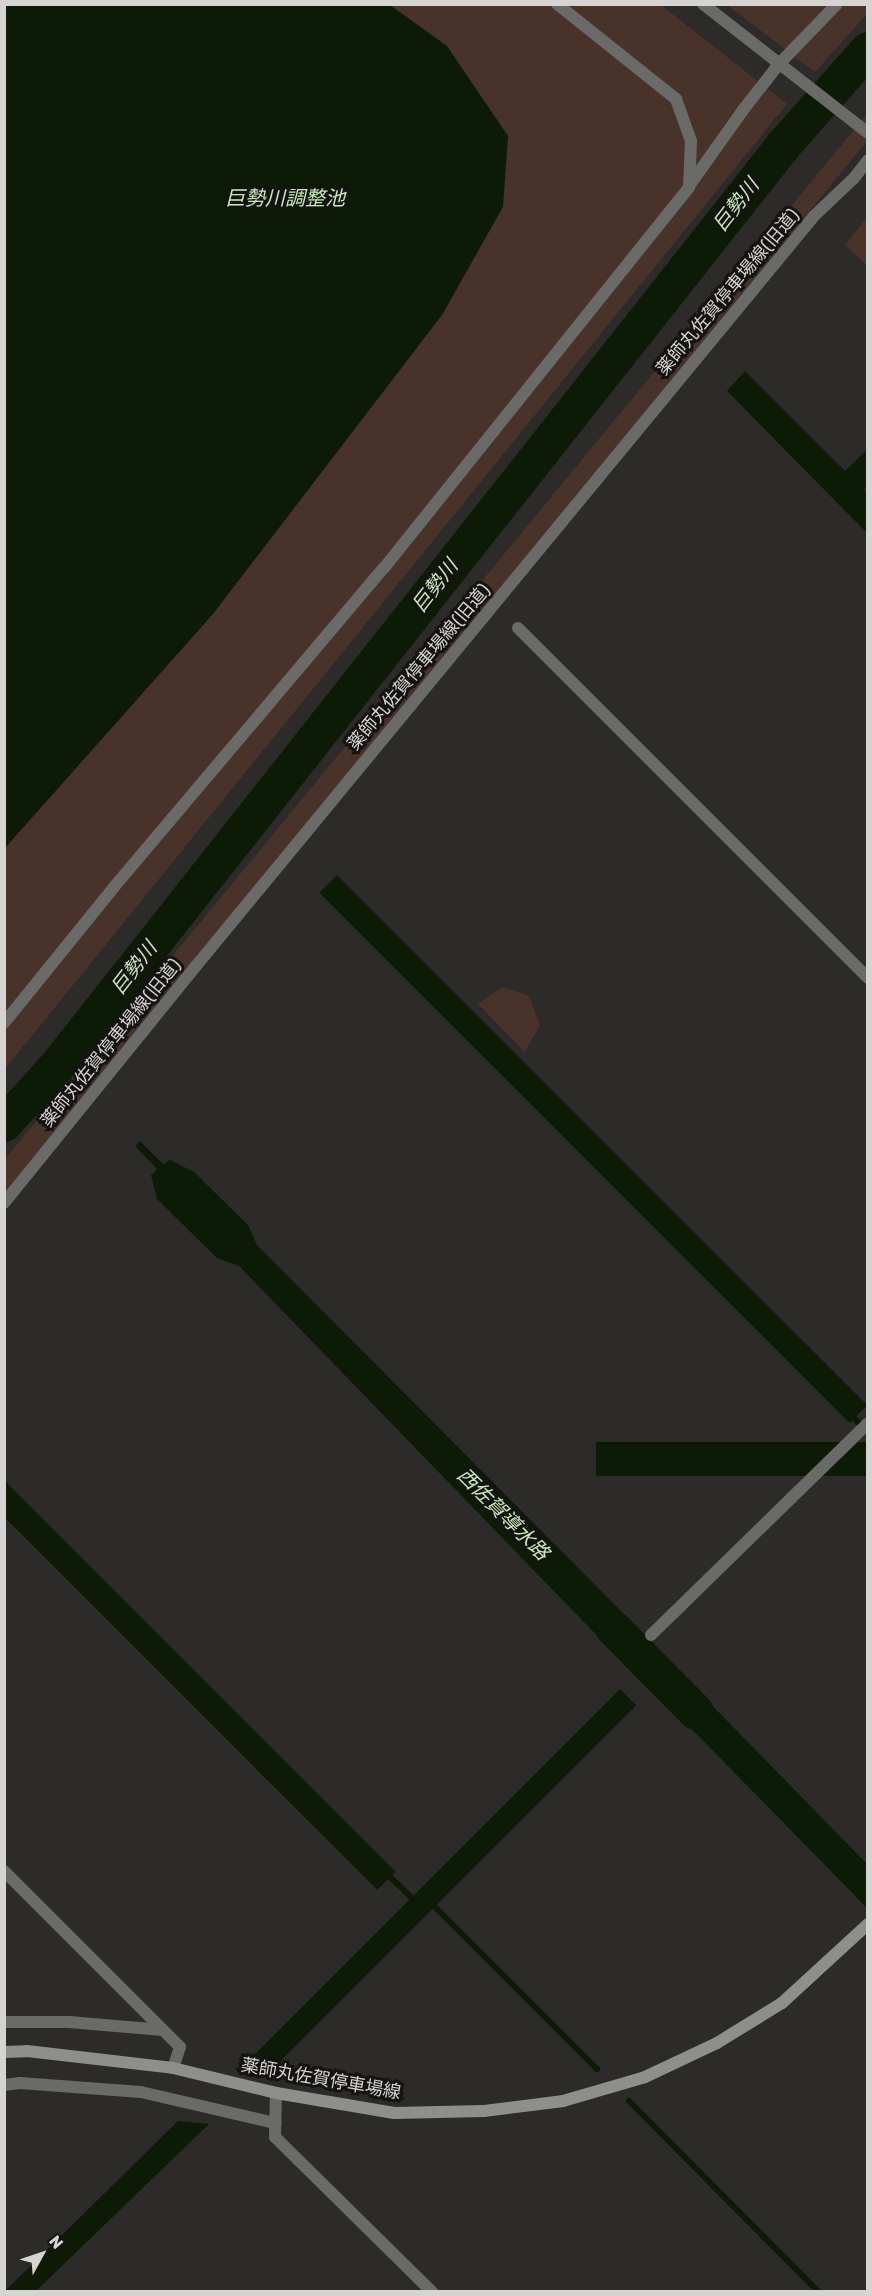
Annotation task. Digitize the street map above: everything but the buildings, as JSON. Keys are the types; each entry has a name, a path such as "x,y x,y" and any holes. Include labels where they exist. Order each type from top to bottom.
{"main road":[{"name":"薬師丸佐賀停車場線","path":"4,2052 27,2051 173,2068 276,2093 394,2113 484,2111 563,2101 645,2077 717,2043 782,2003 867,1924"}],"street":[{"path":"557,4 676,99 691,141 689,187"},
{"path":"703,4 867,133"},
{"path":"4,1023 114,887 384,568 689,187 743,110 779,64 837,4"},
{"name":"薬師丸佐賀停車場線(旧道)","path":"4,1203 196,966 800,234 867,160"},
{"path":"518,628 867,978"},
{"path":"651,1635 867,1423"},
{"path":"4,1871 180,2047 173,2068"},
{"path":"4,2022 69,2022 163,2030"},
{"path":"4,2085 20,2083 141,2092 275,2123"},
{"path":"276,2093 275,2138 432,2292"}],"shaded area":[{"path":"124,5 661,5 787,104 5,1069 5,760"},
{"path":"727,5 867,5 867,14 815,72"},
{"path":"867,114 867,141 5,1194 5,1159"},
{"path":"867,217 867,266 845,245"},
{"path":"502,987 529,996 540,1025 525,1052 478,1004"}],"water":[{"name":"巨勢川調整池","path":"5,4 390,5 447,46 508,136 503,207 442,315 213,614 5,848"},
{"path":"745,371 845,471 867,450 867,486 864,490 867,493 867,533 727,391"},
{"path":"337,875 867,1405 850,1423 319,893"},
{"path":"140,1141 163,1164 170,1160 194,1172 248,1225 257,1245 637,1627 628,1636 651,1658 643,1666 620,1644 611,1650 239,1266 217,1258 157,1199 151,1175 157,1169 135,1146"},
{"path":"596,1442 867,1442 867,1476 596,1476"},
{"path":"4,1480 396,1872 377,1890 4,1517"},
{"path":"667,1674 689,1695 696,1689 867,1864 867,1908 674,1711 681,1703 659,1681"},
{"path":"620,1689 636,1705 265,2076 249,2060"},
{"path":"178,2121 209,2124 36,2291 5,2291"}],"waterway":[{"name":"巨勢川","path":"4,1124 57,1066 783,146 868,50"},
{"path":"849,1413 865,1429"},
{"name":"西佐賀導水路","path":"613,1628 696,1712"},
{"path":"386,1873 413,1899"},
{"path":"433,1905 597,2069"},
{"path":"629,2101 819,2292"}]}
